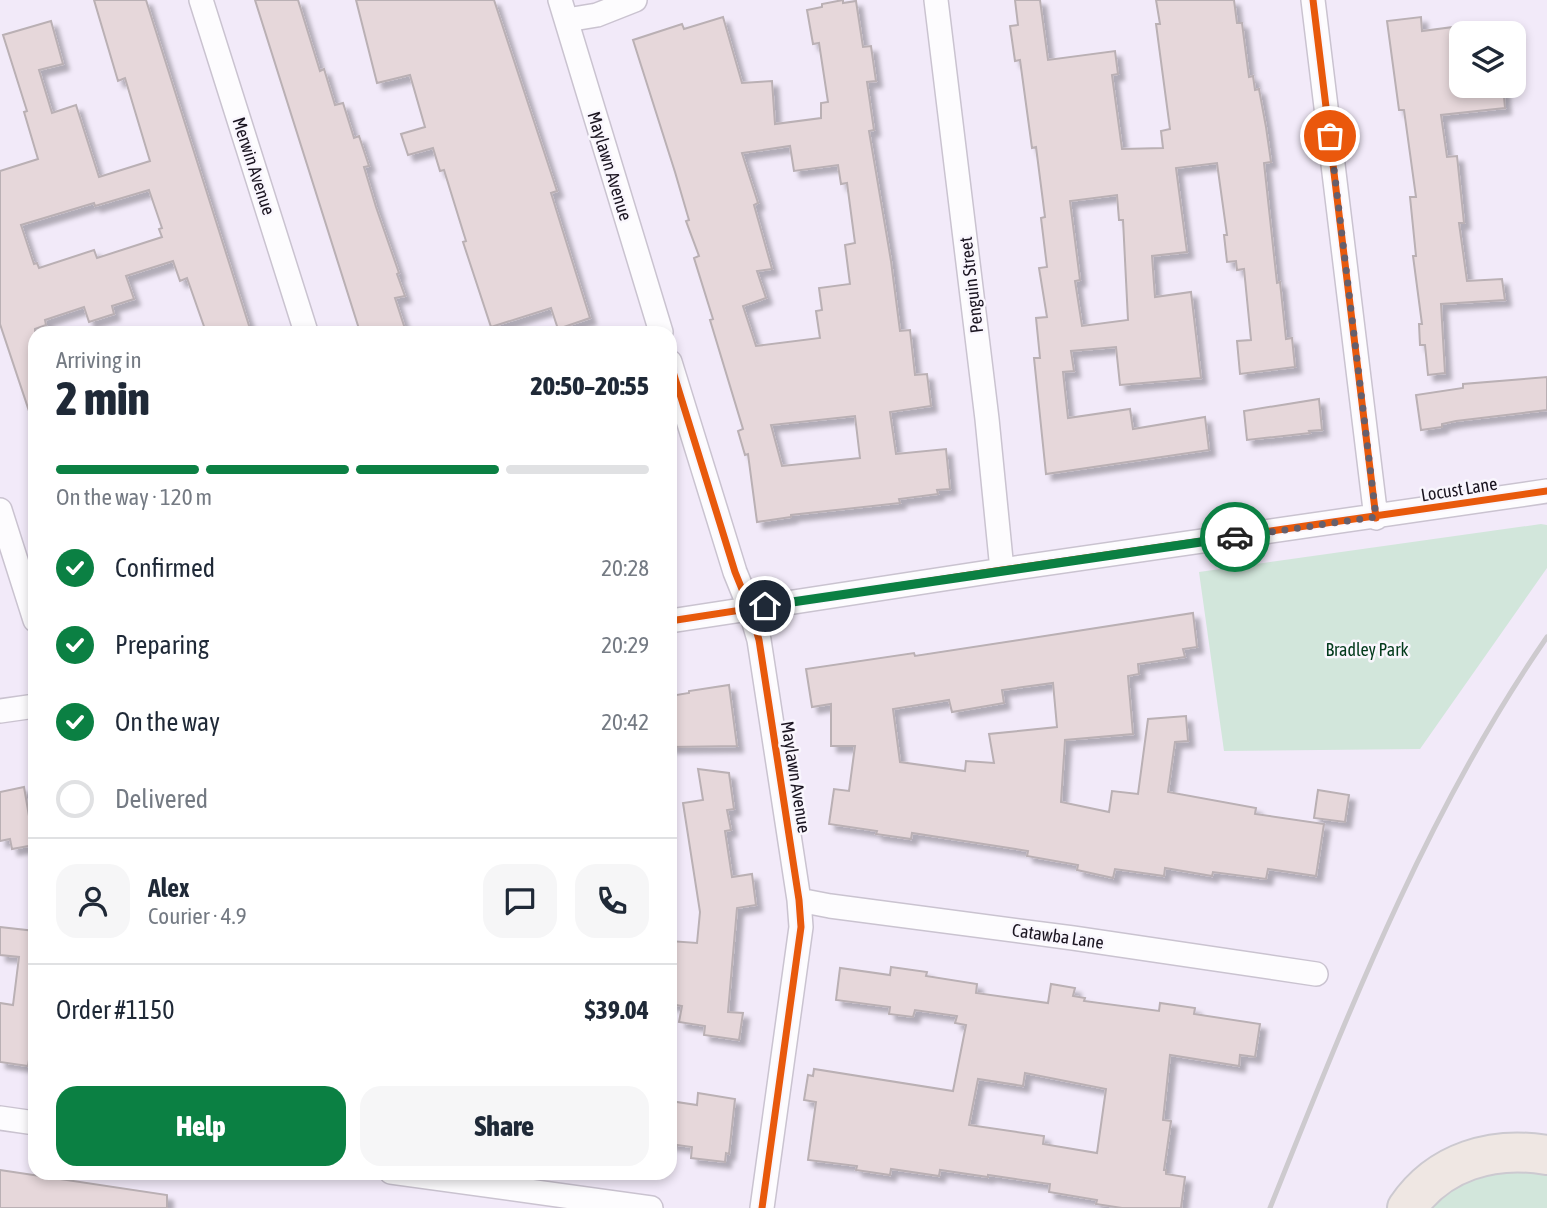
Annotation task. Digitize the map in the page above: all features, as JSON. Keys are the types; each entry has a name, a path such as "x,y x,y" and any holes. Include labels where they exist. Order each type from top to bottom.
{"highway":[{"path":"1407,1208 1418,1191 1464,1161 1488,1153 1512,1151 1547,1155"}],"street":[{"name":"Merwin Avenue","path":"201,0 304,326"},
{"path":"563,10 597,15 635,0"},
{"name":"Penguin Street","path":"936,0 987,419 1002,569"},
{"path":"1314,0 1376,517"},
{"name":"Maylawn Avenue","path":"563,10 659,326"},
{"name":"Maylawn Avenue","path":"677,385 759,640 799,900 800,927 762,1208"},
{"name":"Locust Lane","path":"677,620 1002,569 1547,491"},
{"path":"0,510 28,598"},
{"path":"0,711 28,707"},
{"name":"Catawba Lane","path":"799,900 1316,974"},
{"path":"0,1118 28,1122"},
{"path":"449,1180 651,1208"}],"green space":[{"name":"Bradley Park","path":"1547,525 1547,568 1420,749 1224,751 1199,572"},
{"path":"1547,1169 1547,1208 1422,1208 1474,1173"}],"building":[{"path":"94,0 146,0 249,326 204,326 187,278 180,281 173,261 126,276 134,299 112,306 114,314 89,322 84,307 45,320 46,325 43,326 28,326 28,408 0,324 0,171 38,159 24,112 27,111 3,35 51,21 63,64 39,70 52,113 76,105 99,177 150,161 125,78 118,81","holes":["149,190 162,228 159,229 162,237 97,258 94,250 39,268 37,263 34,264 21,225"]},
{"path":"255,0 298,0 320,71 324,69 335,105 343,103 354,138 359,136 369,166 364,167 405,296 395,298 404,326 358,326"},
{"path":"356,0 494,0 557,191 551,193 590,318 567,326 557,326 551,308 491,326 463,242 466,241 444,170 440,171 433,148 408,155 401,134 425,127 410,75 377,83"},
{"path":"843,0 843,3 856,1 863,47 871,46 876,81 867,82 874,130 869,131 900,331 910,330 915,375 927,374 931,406 890,412 896,454 946,449 950,489 937,490 938,494 899,499 900,503 791,515 757,522 748,454 745,455 738,431 743,429 694,258 699,256 686,221 689,220 675,172 633,40 682,24 684,29 723,17 742,83 772,81 775,124 821,118 821,103 828,102 819,43 813,44 807,10 822,7 822,4","holes":["790,146 794,171 838,165 841,184 847,183 855,243 845,245 850,284 819,288 822,310 816,311 820,338 756,346 743,306 766,298 757,271 772,269 754,205 758,203 742,153","855,416 860,458 782,466 771,425"]},
{"path":"1015,0 1040,0 1048,60 1115,51 1118,74 1112,75 1122,149 1163,148 1161,131 1170,129 1156,24 1160,24 1156,0 1234,0 1237,23 1242,23 1249,77 1253,76 1255,90 1259,89 1266,127 1271,162 1264,163 1277,283 1280,282 1286,339 1292,338 1295,367 1240,374 1237,341 1251,340 1244,269 1237,270 1236,261 1227,262 1224,235 1227,235 1217,163 1176,168 1187,252 1152,256 1155,297 1191,292 1201,378 1120,385 1116,347 1071,351 1074,371 1063,372 1068,418 1130,409 1133,429 1205,417 1209,450 1046,474 1034,358 1040,358 1036,318 1047,317 1039,268 1047,267 1041,218 1045,217 1036,147 1032,148 1020,60 1015,61 1010,26 1018,25","holes":["1117,195 1119,220 1123,220 1128,320 1082,326 1075,281 1080,280 1070,201"]},
{"path":"1421,17 1422,31 1449,28 1449,98 1504,98 1505,108 1441,115 1447,157 1457,156 1464,223 1459,223 1467,281 1502,279 1505,300 1441,304 1445,373 1428,375 1425,345 1420,345 1419,324 1422,324 1413,256 1416,256 1410,197 1416,197 1404,110 1399,110 1387,21"},
{"path":"1547,377 1547,410 1456,421 1442,424 1442,427 1421,430 1416,395 1463,388 1463,384"},
{"path":"1319,399 1322,430 1247,440 1244,411"},
{"path":"1193,613 1197,647 1183,649 1185,657 1138,664 1139,674 1128,676 1133,734 1065,740 1061,802 1109,812 1112,791 1138,794 1148,719 1186,716 1188,741 1175,742 1168,792 1256,808 1255,814 1324,824 1316,876 1268,869 1266,879 1213,872 1212,876 1165,868 1164,876 1115,869 1113,878 1077,870 1078,865 1027,856 1028,851 912,833 911,839 829,824 834,789 849,791 855,746 831,746 831,704 812,707 806,669 914,653 915,656","holes":["1053,683 1057,727 989,734 994,763 966,761 965,771 900,762 893,709 949,700 952,712 1004,703 1002,690"]},
{"path":"729,685 737,746 677,747 677,695"},
{"path":"698,769 729,773 734,809 727,810 731,830 725,831 732,877 752,874 756,905 737,908 728,1012 743,1013 739,1040 704,1035 705,1026 679,1022 682,1006 677,1005 677,942 697,943 700,912 683,803 703,800"},
{"path":"24,787 28,810 28,846 12,849 10,839 0,841 0,792"},
{"path":"1318,790 1349,795 1345,822 1314,818"},
{"path":"0,927 28,930 28,1066 0,1062 0,1003 13,1005 19,957 0,955"},
{"path":"891,967 927,972 926,976 977,984 976,993 1048,1003 1051,984 1075,988 1073,996 1085,998 1084,1001 1159,1011 1160,1003 1195,1008 1194,1014 1260,1024 1255,1057 1240,1055 1239,1066 1170,1055 1163,1120 1171,1121 1164,1170 1166,1174 1185,1177 1181,1208 1122,1208 1096,1204 1097,1200 1049,1192 1050,1184 988,1175 940,1170 939,1176 891,1169 890,1175 856,1170 857,1166 808,1160 816,1102 804,1100 808,1075 813,1076 814,1069 953,1091 966,1025 955,1023 957,1016 915,1010 913,1017 889,1014 890,1007 836,1000 840,968 890,975","holes":["1025,1073 1106,1089 1097,1153 1043,1144 1044,1136 969,1125 978,1079 1023,1086"]},
{"path":"698,1093 735,1099 729,1154 726,1153 725,1162 691,1158 692,1147 677,1145 677,1102 697,1105"},
{"path":"0,1170 28,1174 28,1180 67,1180 167,1195 167,1208 0,1208"}],"railway":[{"path":"1270,1208 1360,987 1427,843 1464,772 1547,637"}],"cycle path":[{"path":"1313,0 1376,518"},
{"path":"677,385 759,640 799,900 801,927 762,1208"},
{"path":"677,620 1547,491"}],"way so far":[{"path":"1235,537 1376,517 1330,136"}],"route":[{"path":"765,606 1002,569 1235,537"}]}
